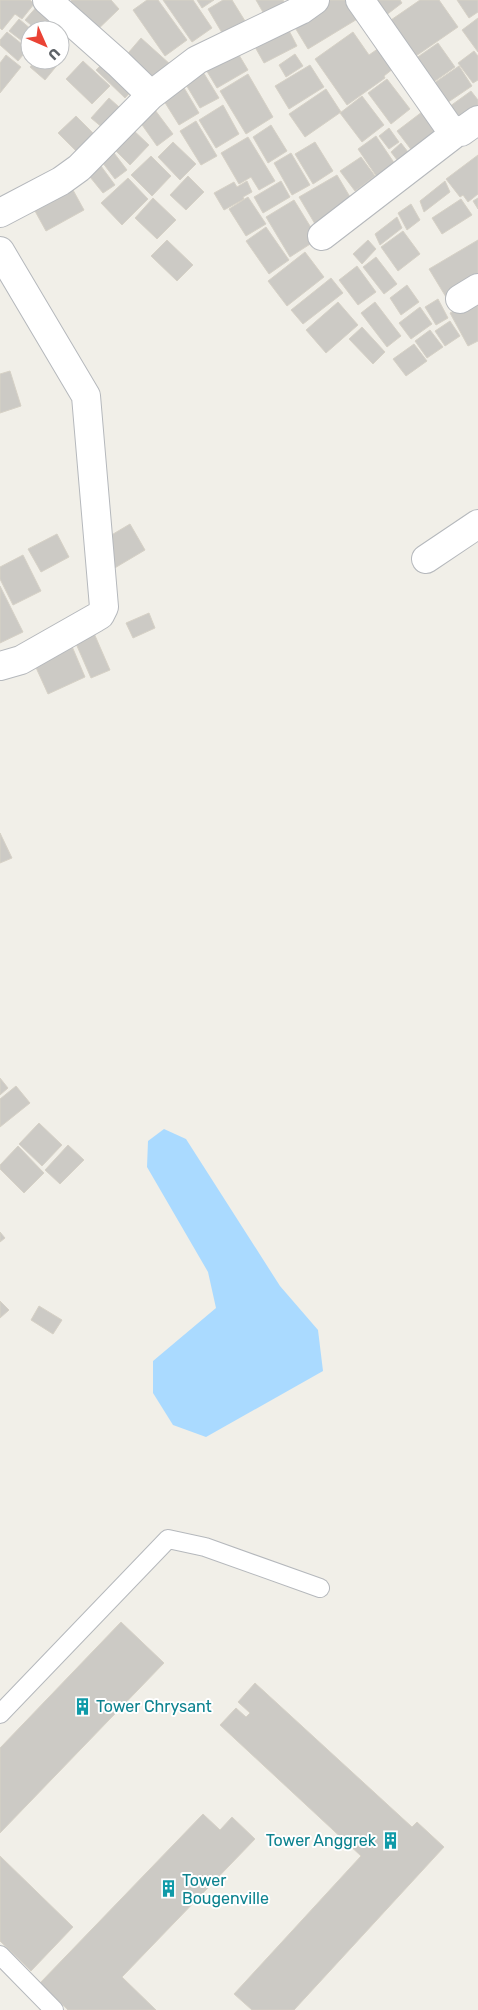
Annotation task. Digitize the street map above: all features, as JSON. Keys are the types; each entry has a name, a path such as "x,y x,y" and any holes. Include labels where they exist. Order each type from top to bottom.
{"street":[{"path":"47,0 151,95"},
{"path":"360,0 448,126 467,126"},
{"path":"0,213 61,181 79,168 151,95 197,60 304,3"},
{"path":"322,236 467,126"},
{"path":"0,251 86,396 104,607 100,614 87,623 21,660 0,666"},
{"path":"426,559 478,524"}],"lane":[{"path":"0,1714 168,1539 205,1547 320,1588"},
{"path":"0,1955 54,2010"}],"water":[{"path":"164,1129 186,1139 280,1286 318,1330 323,1371 206,1437 173,1425 153,1393 153,1361 216,1308 208,1272 147,1167 148,1141"}],"building":[{"path":"0,0 30,0 34,4 22,19 15,14 2,30 0,28"},
{"path":"72,0 111,0 119,9 91,36 64,7"},
{"path":"147,0 158,0 187,40 165,56 133,10"},
{"path":"163,0 193,0 212,28 192,42"},
{"path":"197,0 214,0 202,8"},
{"path":"223,0 232,0 250,29 228,43 208,9"},
{"path":"256,0 283,0 284,2 264,14"},
{"path":"326,0 348,0 359,18 308,49 291,21"},
{"path":"366,0 400,0 402,3 381,19"},
{"path":"420,0 439,0 458,27 413,58 388,22"},
{"path":"457,0 478,0 478,12 469,18"},
{"path":"39,4 58,20 25,20"},
{"path":"478,18 478,52 462,30"},
{"path":"19,19 20,20 20,39 9,31"},
{"path":"284,21 297,46 264,63 250,38"},
{"path":"7,32 20,43 20,59 18,61 0,45 0,40"},
{"path":"353,32 369,55 379,48 394,68 384,76 385,78 347,105 315,59"},
{"path":"141,38 171,65 153,86 123,59"},
{"path":"438,43 455,67 428,86 412,61"},
{"path":"233,45 248,70 217,88 202,63"},
{"path":"474,51 478,56 478,80 473,83 458,63"},
{"path":"295,54 303,66 286,77 279,65"},
{"path":"6,55 20,68 0,93 0,63"},
{"path":"108,58 137,85 125,98 96,70"},
{"path":"83,61 110,86 92,104 66,79"},
{"path":"310,65 324,87 289,109 275,86"},
{"path":"459,66 472,86 441,107 427,88"},
{"path":"200,67 219,98 200,108 182,78"},
{"path":"33,70 53,70 45,80"},
{"path":"248,74 273,117 246,134 220,91"},
{"path":"387,79 410,109 391,124 368,93"},
{"path":"180,81 199,113 179,125 159,93"},
{"path":"326,89 341,112 305,137 289,114"},
{"path":"471,91 478,100 478,115 455,131 442,112"},
{"path":"362,96 384,125 362,142 340,113"},
{"path":"109,98 128,115 110,134 91,118"},
{"path":"223,105 239,134 216,148 199,120"},
{"path":"155,110 173,134 157,146 140,122"},
{"path":"422,112 441,136 416,156 397,131"},
{"path":"76,116 102,142 84,159 58,133"},
{"path":"196,121 217,156 201,165 180,131"},
{"path":"271,125 287,151 268,163 253,137"},
{"path":"130,127 149,145 130,165 111,146"},
{"path":"389,128 399,142 389,149 379,136"},
{"path":"376,136 399,170 381,183 358,149"},
{"path":"248,137 275,181 259,190 251,177 239,184 221,153"},
{"path":"173,142 196,164 180,180 158,157"},
{"path":"315,142 333,171 313,184 295,154"},
{"path":"401,143 415,161 404,169 391,152"},
{"path":"111,149 127,170 115,179 99,158"},
{"path":"291,153 310,185 292,195 274,163"},
{"path":"478,155 478,194 468,202 463,195 460,197 446,179"},
{"path":"151,156 171,176 152,196 131,175"},
{"path":"361,157 375,176 355,191 340,171"},
{"path":"98,162 115,185 103,193 86,172"},
{"path":"337,175 356,207 318,229 299,197"},
{"path":"188,176 204,192 186,210 170,195"},
{"path":"128,178 148,199 122,225 101,203"},
{"path":"247,181 252,192 243,197 244,199 224,210 214,193 234,182 237,187"},
{"path":"281,181 290,197 263,213 254,197"},
{"path":"445,181 450,192 424,212 420,201"},
{"path":"73,190 84,210 46,231 35,211"},
{"path":"248,197 266,224 246,236 229,209"},
{"path":"153,198 176,220 157,239 135,218"},
{"path":"478,198 478,209 473,201"},
{"path":"461,199 472,215 442,234 432,218"},
{"path":"294,200 318,239 290,257 266,217"},
{"path":"411,204 420,220 407,230 398,213"},
{"path":"397,217 402,228 380,245 375,234"},
{"path":"266,227 289,260 269,274 246,241"},
{"path":"403,231 420,254 398,271 381,247"},
{"path":"167,240 193,265 177,281 151,256"},
{"path":"368,240 376,249 362,264 353,254"},
{"path":"478,240 478,285 449,302 429,269"},
{"path":"305,252 324,277 287,306 268,281"},
{"path":"376,257 397,284 384,294 363,267"},
{"path":"357,266 376,292 358,305 339,280"},
{"path":"331,278 343,293 303,324 291,310"},
{"path":"407,285 419,302 401,315 390,298"},
{"path":"478,298 478,341 468,346 450,313"},
{"path":"438,299 448,318 436,325 425,307"},
{"path":"338,302 358,325 326,353 306,330"},
{"path":"375,302 401,336 387,347 361,313"},
{"path":"420,307 432,324 411,339 399,323"},
{"path":"450,321 460,336 445,346 435,331"},
{"path":"362,327 385,352 373,364 349,339"},
{"path":"430,330 443,347 427,358 415,341"},
{"path":"414,344 427,361 406,376 393,359"},
{"path":"10,371 21,406 0,413 0,374"},
{"path":"130,524 145,550 113,569 98,543"},
{"path":"57,534 69,557 41,572 28,549"},
{"path":"23,555 41,591 13,605 0,579 0,567"},
{"path":"0,586 23,632 0,643"},
{"path":"149,613 155,628 133,638 126,623"},
{"path":"93,631 110,670 91,678 74,639"},
{"path":"71,644 85,677 48,694 33,661"},
{"path":"0,833 12,858 0,863"},
{"path":"0,1078 8,1088 0,1095"},
{"path":"16,1086 30,1103 0,1127 0,1099"},
{"path":"39,1123 62,1145 42,1166 19,1144"},
{"path":"68,1145 84,1160 60,1184 45,1170"},
{"path":"18,1146 44,1173 24,1193 0,1169 0,1165"},
{"path":"0,1232 5,1238 0,1242"},
{"path":"0,1301 9,1310 0,1318"},
{"path":"39,1306 62,1320 53,1334 31,1320"},
{"name":"Tower Chrysant","path":"121,1622 164,1663 0,1833 0,1748"},
{"name":"Tower Anggrek","path":"255,1683 412,1827 417,1822 444,1847 294,2010 252,2010 234,1994 361,1856 220,1725 236,1708 246,1717 250,1713 238,1702"},
{"name":"Tower Bougenville","path":"203,1814 220,1830 232,1817 255,1839 122,1977 156,2010 68,2010 40,1983"},
{"path":"0,1856 73,1927 31,1971 0,1941"}],"place":[{"name":"Tower Chrysant","path":"82,1706"},
{"name":"Tower Anggrek","path":"390,1840"},
{"name":"Tower Bougenville","path":"168,1889"}]}
